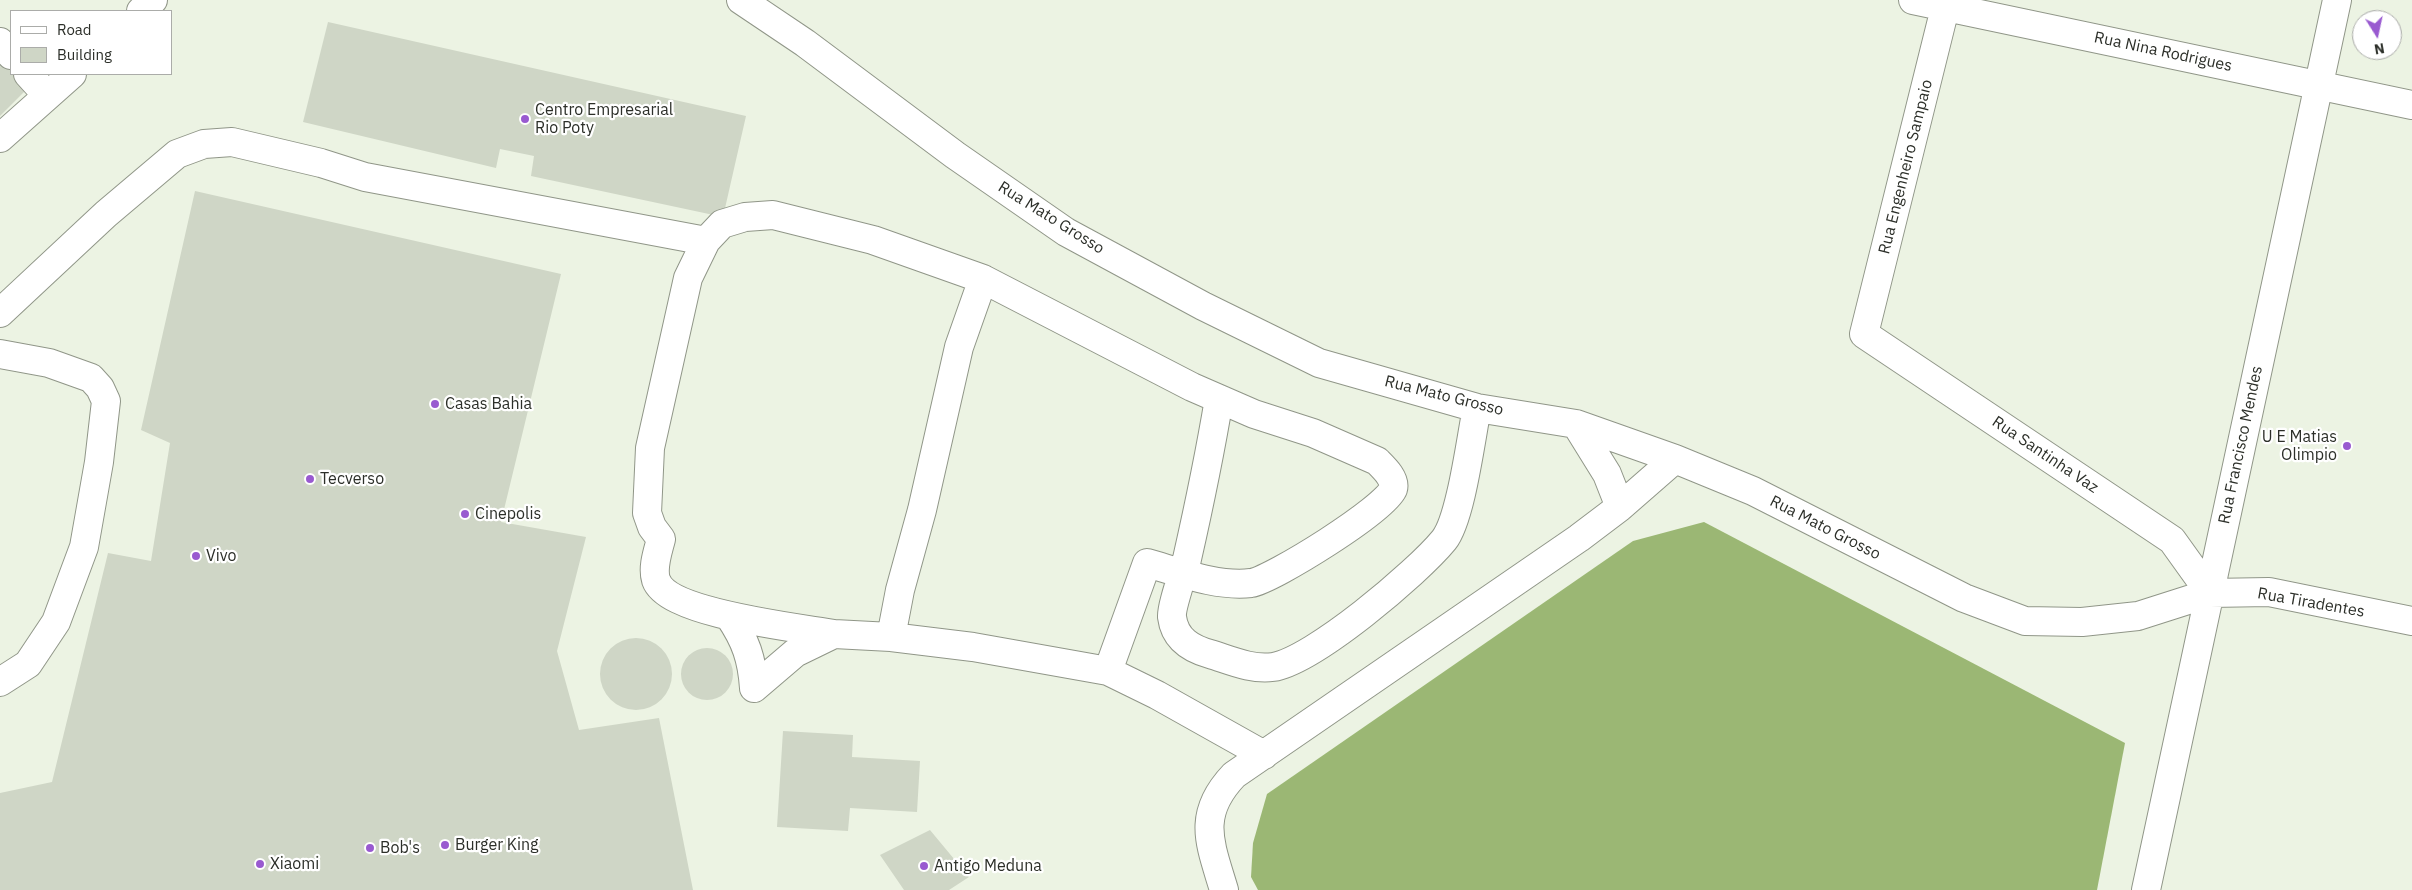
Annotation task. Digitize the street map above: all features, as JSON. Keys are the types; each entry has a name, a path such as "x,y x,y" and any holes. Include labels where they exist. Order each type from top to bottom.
{"street":[{"path":"142,10 153,0"},
{"name":"Rua Mato Grosso","path":"740,0 805,43 955,155 1075,236 1203,306 1319,362 1477,408 1576,424 1675,459 1753,491 1964,598 2025,620 2082,622 2138,616 2210,592"},
{"name":"Rua Nina Rodrigues","path":"1913,0 1946,3 2412,105"},
{"name":"Rua Francisco Mendes","path":"2146,890 2206,603 2210,592 2337,0"},
{"name":"Rua Engenheiro Sampaio","path":"1864,334 1946,3"},
{"path":"0,42 10,54"},
{"path":"29,75 48,95"},
{"path":"0,138 71,75"},
{"path":"0,313 106,214 177,154 204,144 232,142 321,163 365,177 706,241"},
{"path":"1108,671 1147,563 1213,580 1253,583 1270,576 1355,525 1389,498 1394,487 1391,477 1377,461 1313,433 1254,414 1219,399 982,279 873,240 773,215 745,217 722,224 706,241 688,278 650,448 647,513 652,527 662,539 655,564 656,581 666,593 689,606 730,616 834,634 891,637 973,648 1108,671 1157,695 1264,755"},
{"path":"891,637 900,590 922,510 959,346 982,279"},
{"name":"Rua Santinha Vaz","path":"1864,334 2172,540 2210,592"},
{"path":"0,354 49,363 91,378 100,388 106,401 99,462 84,547 56,622 28,664 0,682"},
{"path":"1219,399 1202,491 1172,617 1180,637 1191,648 1257,668 1274,667 1298,659 1360,616 1420,564 1446,538 1458,505 1477,408"},
{"path":"1576,424 1606,474 1620,508"},
{"path":"1224,890 1210,843 1208,820 1213,804 1222,788 1234,775 1620,508 1675,459"},
{"name":"Rua Tiradentes","path":"2210,592 2269,592 2412,621"},
{"path":"730,616 743,636 752,664 754,688 795,654 834,634"}],"green space":[{"path":"1704,522 2125,743 2097,890 1258,890 1251,877 1253,843 1267,794 1633,541"}],"building":[{"name":"Centro Empresarial Rio Poty","path":"328,22 746,116 723,217 531,176 534,156 500,149 496,168 303,122"},
{"path":"0,57 10,65 10,75 19,75 29,87 0,116"},
{"path":"195,191 561,274 501,522 586,537 557,651 579,730 659,718 693,890 0,890 0,793 52,782 108,553 151,561 170,443 141,430"},
{"path":"636,638 656,644 666,654 672,674 666,694 656,704 636,710 616,704 606,694 600,674 606,654 616,644"},
{"path":"702,648 712,648 722,652 729,659 733,674 729,689 722,696 712,700 702,700 692,696 685,689 681,679 681,669 685,659 692,652"},
{"path":"783,731 853,735 852,757 920,761 917,812 850,808 848,831 777,827"},
{"name":"Antigo Meduna","path":"930,830 969,877 949,890 904,890 880,855"}],"place":[{"name":"Centro Empresarial Rio Poty","path":"525,119"},
{"name":"Casas Bahia","path":"435,404"},
{"name":"U E Matias Olimpio","path":"2347,446"},
{"name":"Tecverso","path":"310,479"},
{"name":"Cinepolis","path":"465,514"},
{"name":"Vivo","path":"196,556"},
{"name":"Burger King","path":"445,845"},
{"name":"Bob's","path":"370,848"},
{"name":"Xiaomi","path":"260,864"},
{"name":"Antigo Meduna","path":"924,866"}]}
